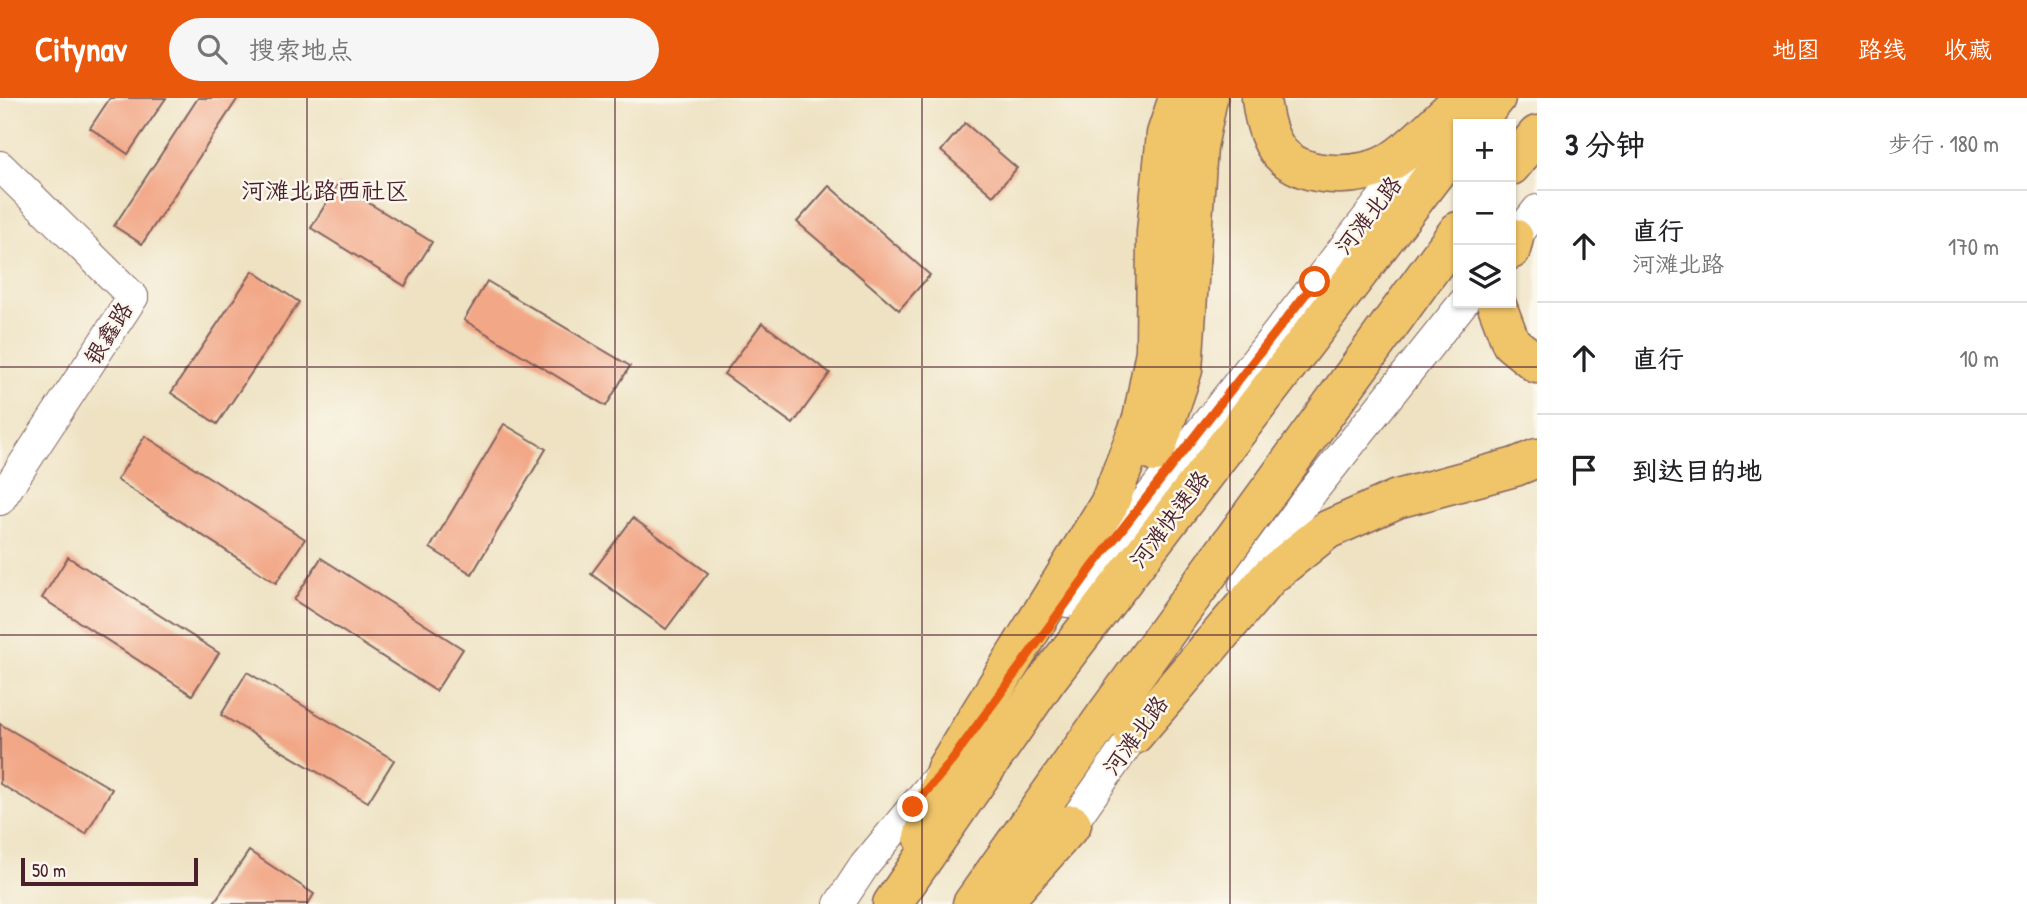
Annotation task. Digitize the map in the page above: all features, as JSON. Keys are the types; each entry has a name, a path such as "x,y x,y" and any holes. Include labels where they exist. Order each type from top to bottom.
{"highway":[{"path":"900,892 946,768 1109,504 1142,419 1155,351 1156,232 1166,134 1178,98"},
{"path":"1114,540 1160,443 1183,370 1197,160 1208,98"},
{"path":"1261,98 1264,119 1281,154 1315,173 1359,175 1391,162 1465,108 1496,98"},
{"path":"1516,160 1537,135"},
{"name":"河滩快速路","path":"900,892 1046,681 1453,150"},
{"path":"972,904 1453,237"},
{"path":"1498,308 1511,343 1537,364"},
{"path":"1134,735 1270,576 1326,530 1397,499 1515,467 1537,458"},
{"path":"1001,904 1072,824"}],"street":[{"name":"河滩北路","path":"839,904 864,866 946,768 1114,540 1465,108"},
{"path":"0,166 133,297"},
{"name":"银鑫路","path":"0,482 122,290 133,297 0,500"},
{"name":"河滩北路","path":"1015,904 1134,735 1313,491 1459,308"}],"building":[{"path":"110,98 166,98 128,154 90,128"},
{"path":"198,98 238,98 142,244 114,226"},
{"path":"965,123 1017,168 993,196 941,151"},
{"path":"338,184 432,242 405,286 311,228"},
{"path":"829,186 930,275 899,310 797,222"},
{"path":"253,271 299,302 217,424 171,393"},
{"path":"487,281 630,366 606,406 464,320"},
{"path":"762,323 830,373 793,424 724,374"},
{"path":"504,424 546,449 472,574 430,548"},
{"path":"145,436 305,539 276,583 117,480"},
{"path":"633,518 708,573 666,629 591,574"},
{"path":"68,557 219,653 192,695 42,598"},
{"path":"321,558 463,649 436,691 294,600"},
{"path":"247,672 394,760 368,802 221,715"},
{"path":"0,724 112,789 86,834 0,784"},
{"path":"249,851 314,894 308,904 213,904"}],"district":[{"name":"河滩北路西社区","path":"325,190"}],"route":[{"path":"913,807 946,768 1094,565 1315,282"}]}
